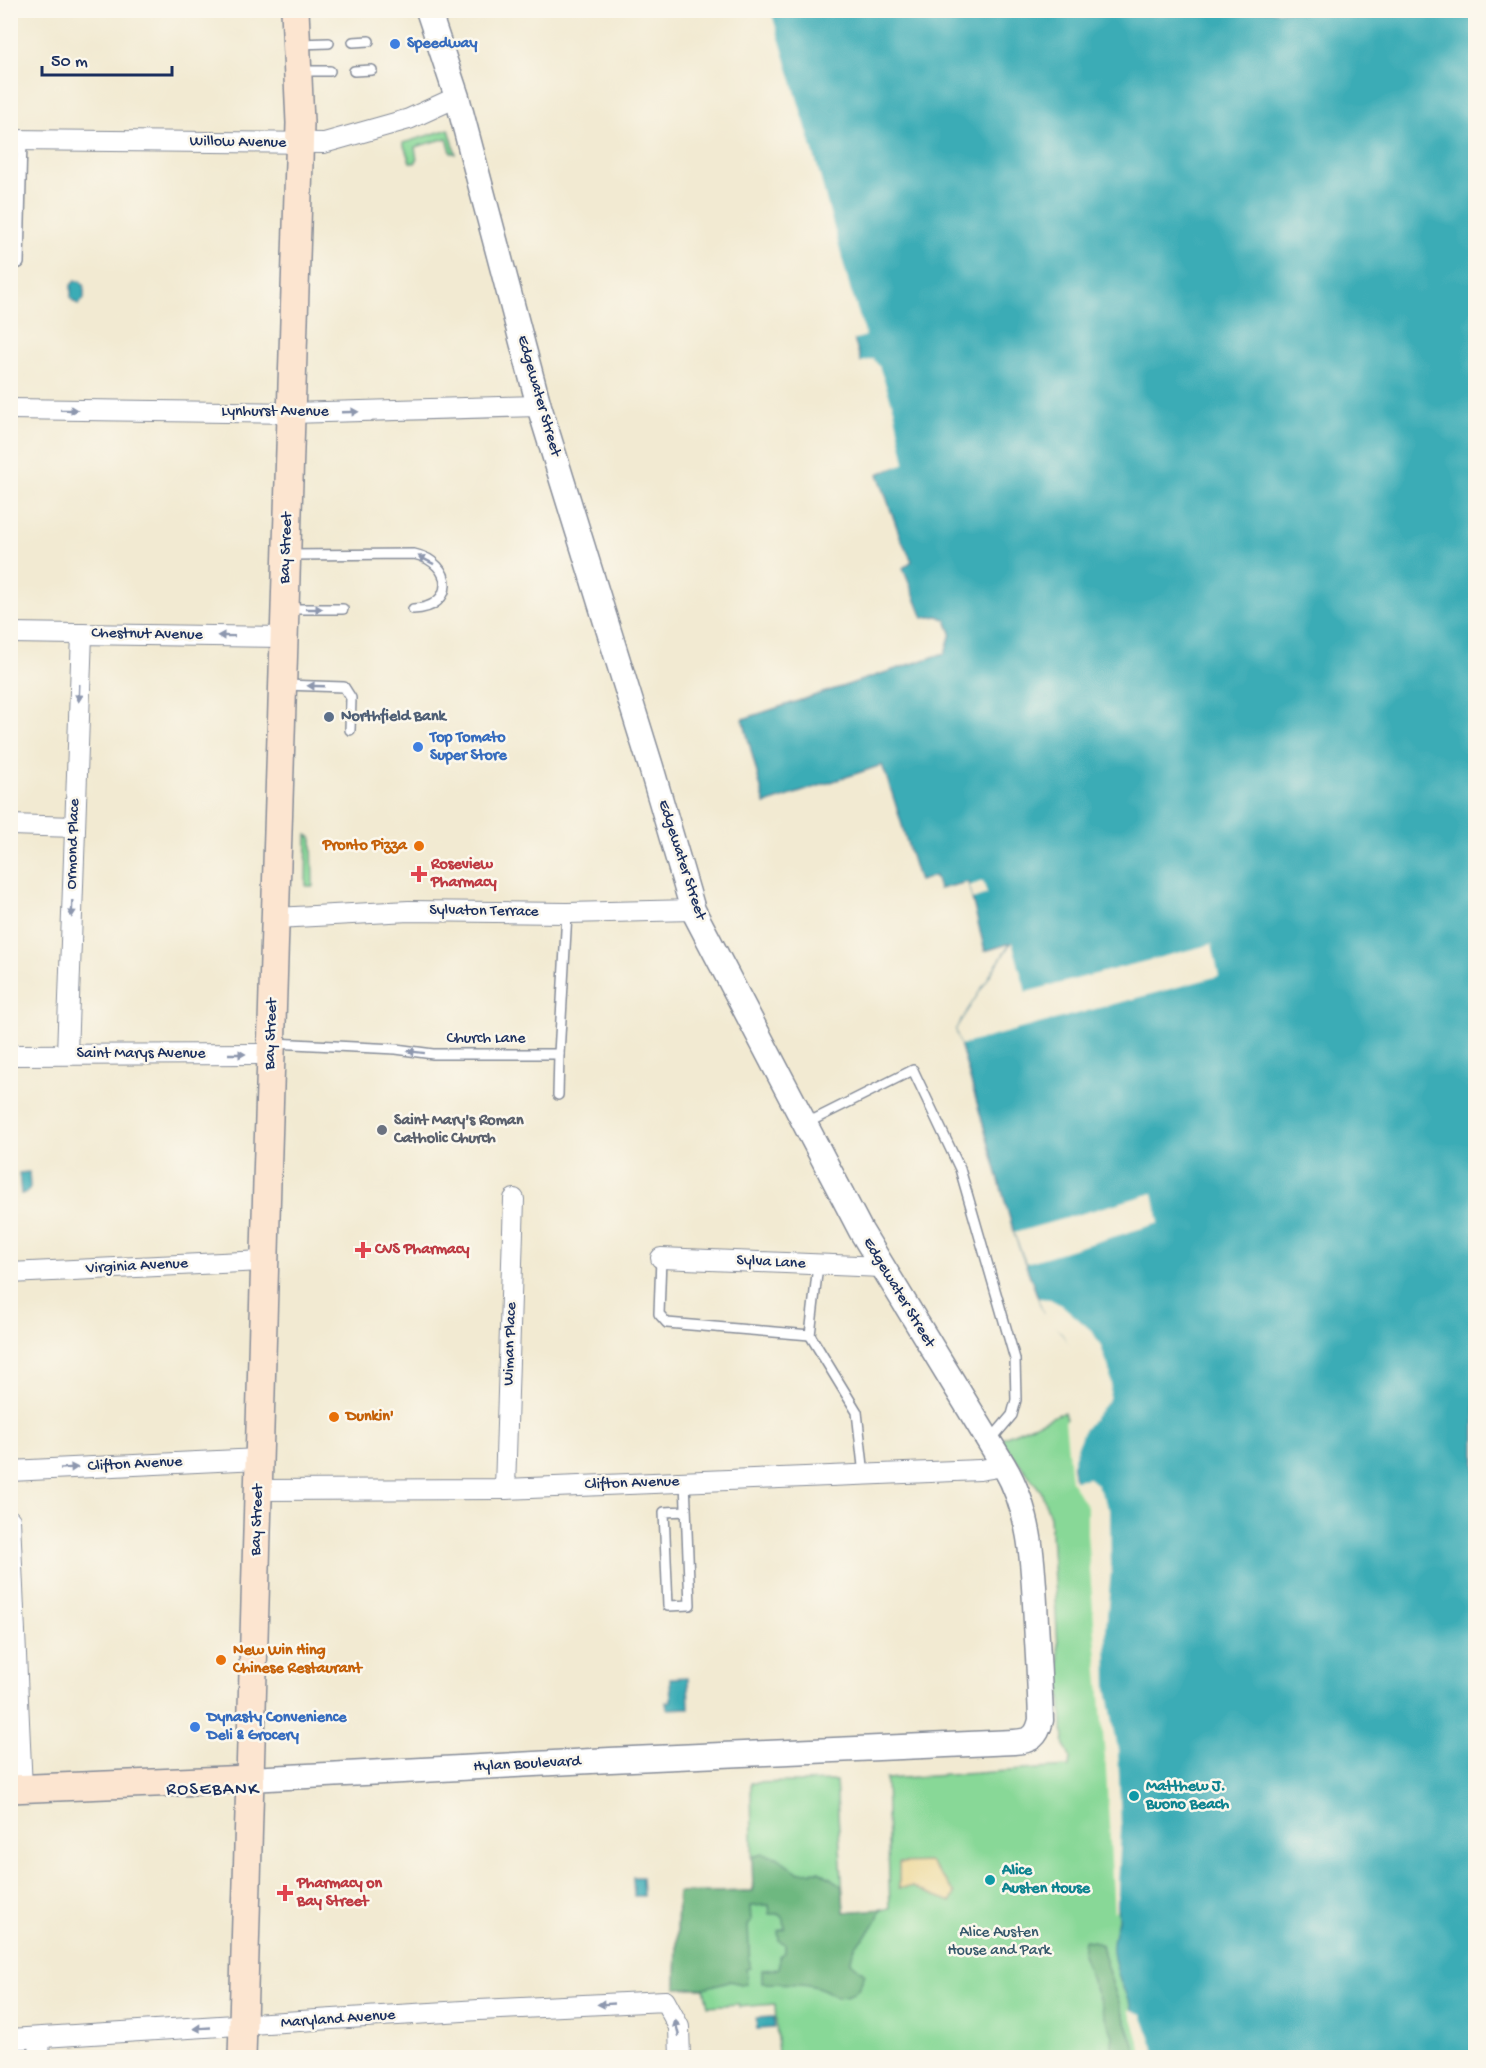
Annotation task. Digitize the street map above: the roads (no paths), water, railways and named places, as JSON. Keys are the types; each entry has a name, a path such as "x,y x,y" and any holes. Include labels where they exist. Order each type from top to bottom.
{"main road":[{"name":"Bay Street","path":"242,2058 299,143 295,10"},
{"name":"Hylan Boulevard","path":"16,1789 250,1779"}],"street":[{"name":"Edgewater Street","path":"428,10 457,97 539,406 648,756 693,910 882,1267 1016,1486 1022,1503 1033,1563 1041,1711 1039,1730"},
{"name":"Willow Avenue","path":"16,140 324,143 409,119 457,97"},
{"name":"Lynhurst Avenue","path":"10,410 291,413 539,406"},
{"name":"Chestnut Avenue","path":"10,633 284,637"},
{"name":"Ormond Place","path":"67,1054 81,634"},
{"path":"10,825 75,827"},
{"name":"Sylvaton Terrace","path":"276,918 409,911 567,913 693,910"},
{"name":"Saint Marys Avenue","path":"10,1055 272,1049"},
{"name":"Wiman Place","path":"505,1489 514,1199"},
{"name":"Sylva Lane","path":"661,1258 882,1267"},
{"name":"Virginia Avenue","path":"10,1273 264,1261"},
{"name":"Clifton Avenue","path":"10,1471 259,1459"},
{"name":"Clifton Avenue","path":"259,1490 505,1489 980,1470 1004,1466"},
{"path":"10,1520 16,1789"},
{"name":"Hylan Boulevard","path":"250,1779 610,1760 1014,1743 1028,1741 1039,1730"},
{"name":"Maryland Avenue","path":"10,2039 665,2001 679,2027 680,2058"},
{"path":"39,2058 40,2038"}],"lane":[{"path":"353,42 369,41"},
{"path":"296,45 328,43"},
{"path":"354,70 372,70"},
{"path":"298,71 330,71"},
{"path":"10,262 19,263 16,140"},
{"path":"287,555 414,554 425,558 443,572 444,592 434,604 413,609"},
{"path":"285,609 344,609"},
{"path":"283,685 344,687 351,698 350,730"},
{"path":"558,1095 567,913"},
{"name":"Church Lane","path":"272,1049 396,1049 433,1054 559,1054"},
{"path":"805,1124 914,1070 960,1169 1015,1359 1016,1400 1012,1415 989,1442"},
{"path":"661,1258 659,1314 667,1323 810,1335"},
{"path":"818,1265 810,1335 857,1412 864,1475"},
{"path":"685,1482 690,1605 668,1606 664,1512 686,1511"}],"water":[{"path":"757,11 1475,11 1475,2057 1147,2057 1141,2030 1119,1978 1113,1951 1118,1919 1090,1507 1074,1480 1068,1420 1096,1401 1095,1384 1086,1362 1043,1311 1014,1233 956,1029 1011,943 985,951 968,882 939,889 935,876 919,881 882,765 765,804 743,719 945,653 951,633 946,620 938,616 923,618 903,568 912,561 901,539 878,474 895,467 861,362"},
{"path":"75,281 80,281 84,285 84,299 78,305 71,299 71,285"},
{"path":"29,1172 30,1188 26,1193 21,1194 19,1173"},
{"path":"688,1677 689,1708 667,1709 666,1702 671,1701 670,1678"},
{"path":"633,1877 642,1877 643,1896 634,1896"},
{"path":"774,2017 774,2028 757,2029 756,2018"}],"place":[{"name":"Speedway","path":"395,44"},
{"name":"Northfield Bank","path":"329,717"},
{"name":"Top Tomato Super Store","path":"418,747"},
{"name":"Pronto Pizza","path":"419,846"},
{"name":"Roseview Pharmacy","path":"419,874"},
{"name":"Saint Mary's Roman Catholic Church","path":"382,1130"},
{"name":"CVS Pharmacy","path":"363,1250"},
{"name":"Dunkin'","path":"334,1417"},
{"name":"New Win Hing Chinese Restaurant","path":"221,1660"},
{"name":"Dynasty Convenience Deli & Grocery","path":"195,1727"},
{"name":"Matthew J. Buono Beach","path":"1134,1796"},
{"name":"Alice Austen House","path":"990,1880"},
{"name":"Pharmacy on Bay Street","path":"285,1893"}],"district":[{"name":"ROSEBANK","path":"213,1790"}],"park label":[{"name":"Alice Austen House and Park","path":"999,1942"}]}
